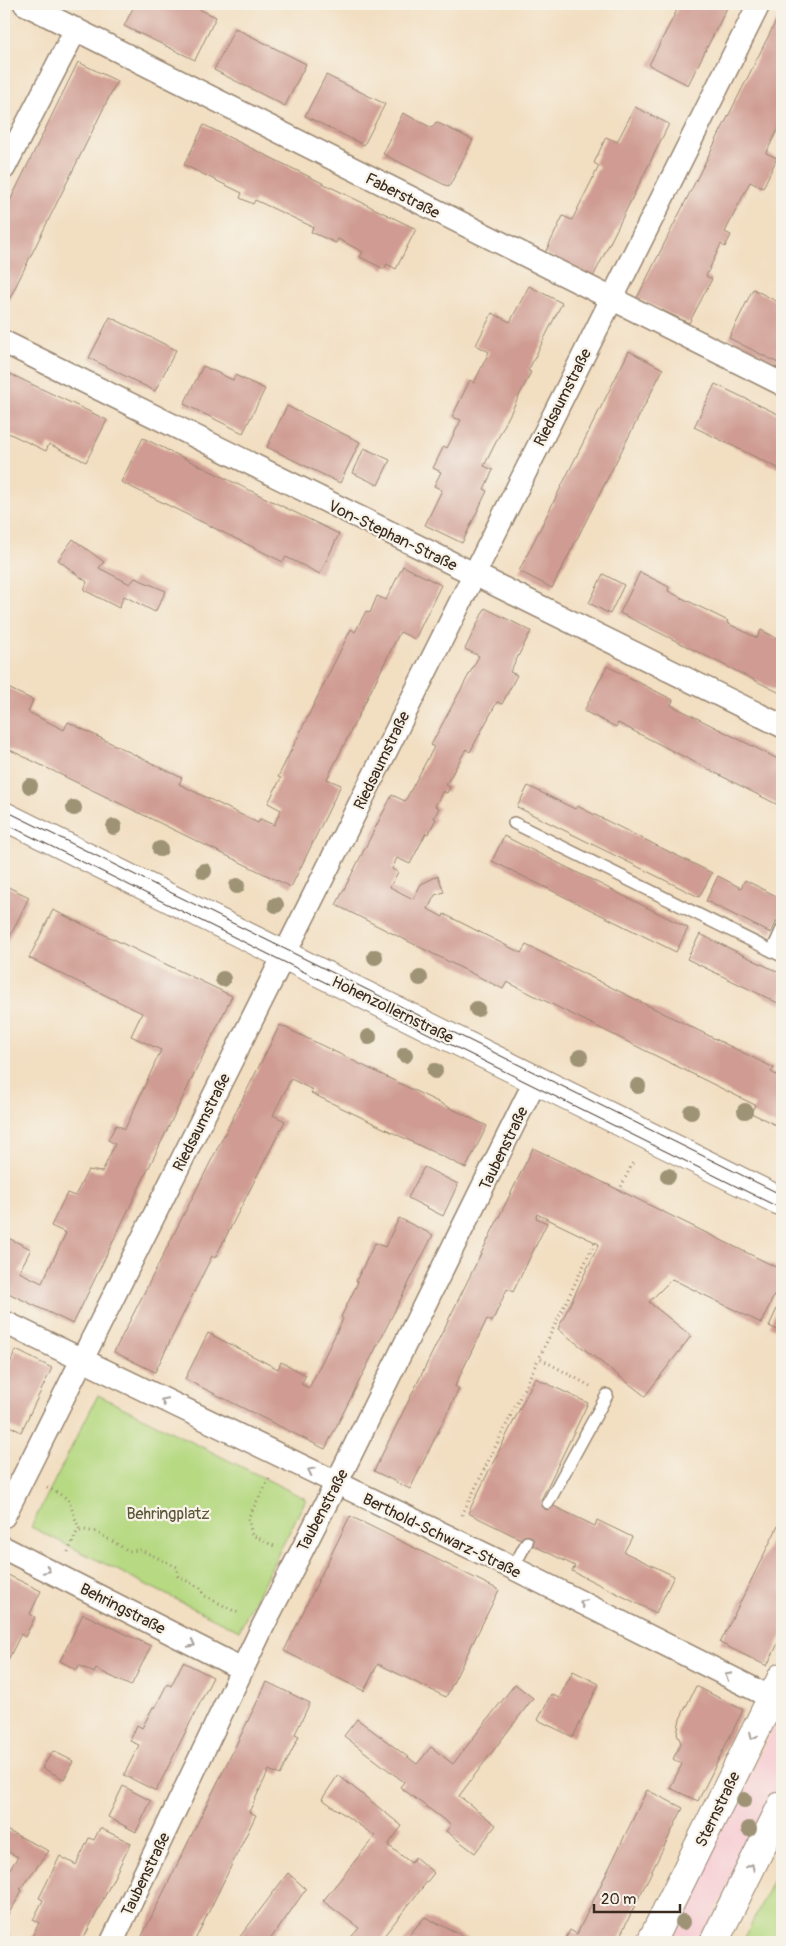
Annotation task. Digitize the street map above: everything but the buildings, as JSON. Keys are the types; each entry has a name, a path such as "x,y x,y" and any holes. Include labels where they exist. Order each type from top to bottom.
{"street":[{"name":"Faberstraße","path":"25,4 782,384"},
{"name":"Riedsaumstraße","path":"4,1516 759,4"},
{"path":"4,168 76,29"},
{"name":"Von-Stephan-Straße","path":"4,342 782,726"},
{"name":"Hohenzollernstraße","path":"4,816 782,1202"},
{"name":"Taubenstraße","path":"112,1942 296,1558 336,1484 536,1079"},
{"name":"Berthold-Schwarz-Straße","path":"4,1322 336,1484 779,1692"},
{"name":"Behringstraße","path":"4,1548 242,1669"},
{"name":"Sternstraße","path":"651,1942 779,1692"},
{"path":"714,1942 782,1805"}],"lane":[{"path":"514,823 777,953 782,929"},
{"path":"548,1503 607,1395"},
{"path":"513,1568 527,1542"}],"path":[{"path":"620,1191 633,1162"},
{"path":"451,1538 595,1242"},
{"path":"539,1358 575,1378"},
{"path":"281,1456 248,1518 252,1535 296,1558"},
{"path":"25,1474 68,1499 80,1531"},
{"path":"58,1575 77,1532 84,1530 96,1532 130,1551 141,1550 177,1567 178,1576 200,1588 205,1596 263,1626"}],"shaded area":[{"path":"782,1710 782,1776 700,1942 667,1942"}],"green space":[{"name":"Behringplatz","path":"98,1395 306,1499 239,1631 31,1527"},
{"path":"782,1861 782,1942 743,1942"}],"tram line":[{"path":"4,810 782,1195"},
{"path":"4,823 782,1209"}]}
